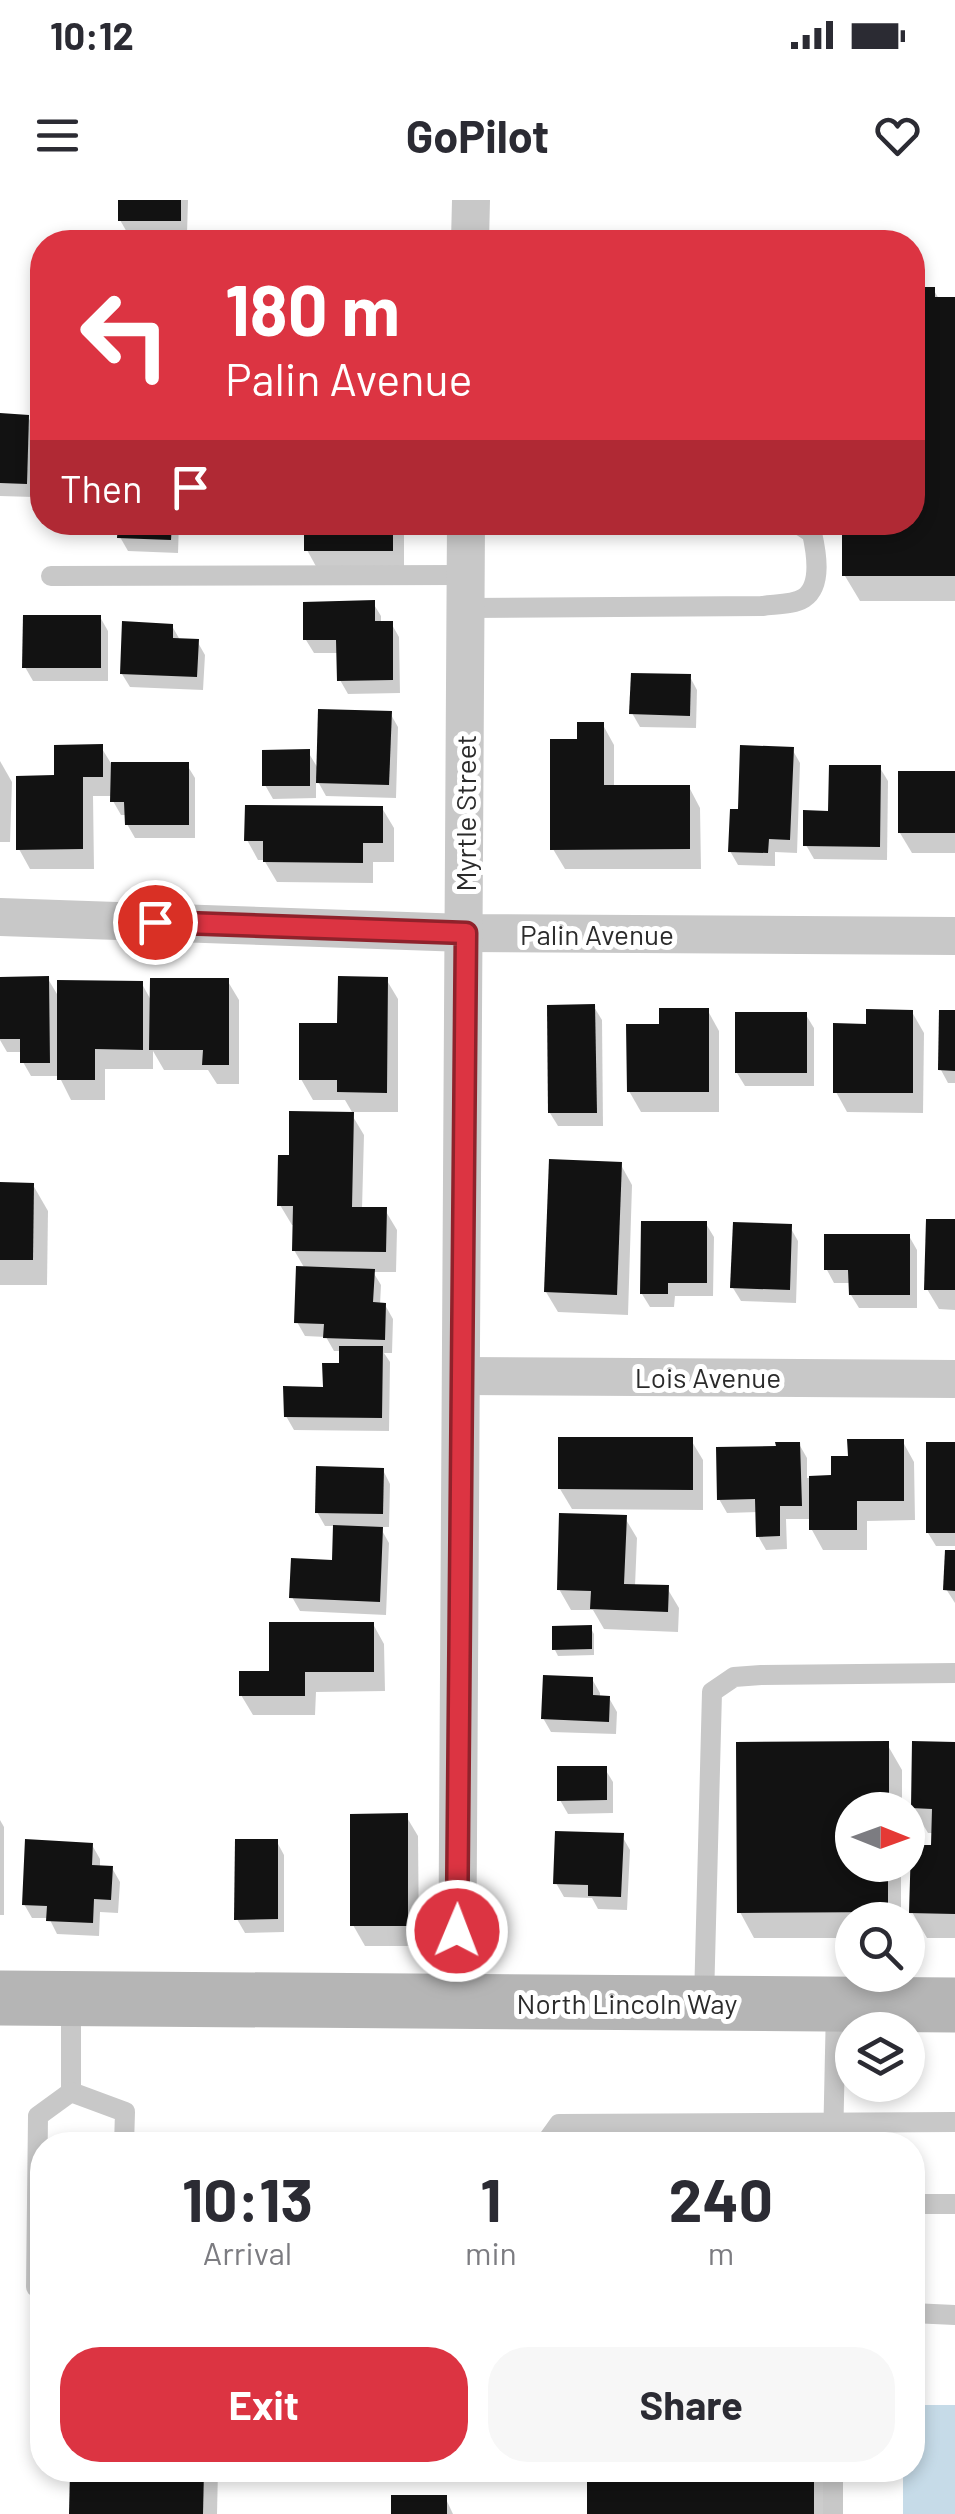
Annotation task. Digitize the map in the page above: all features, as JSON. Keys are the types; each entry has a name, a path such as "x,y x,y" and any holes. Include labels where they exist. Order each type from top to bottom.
{"main road":[{"name":"North Lincoln Way","path":"0,1998 955,2005"}],"street":[{"path":"470,200 470,230"},
{"name":"Myrtle Street","path":"457,2002 466,535"},
{"name":"Palin Avenue","path":"0,917 466,933 955,936"},
{"name":"Lois Avenue","path":"462,1376 955,1379"}],"lane":[{"path":"52,576 762,606 802,600 813,589 816,549 812,535"},
{"path":"704,2002 712,1692 734,1678 762,1674 955,1673"},
{"path":"71,1999 71,2092"},
{"path":"834,2132 836,2005"},
{"path":"71,2092 125,2112 124,2132"},
{"path":"38,2132 38,2116 71,2092"},
{"path":"554,2132 560,2124 955,2122"},
{"path":"925,2204 955,2204"},
{"path":"925,2314 955,2315"},
{"path":"833,2514 834,2482"}],"water":[{"path":"925,2405 955,2405 955,2514 903,2514 903,2482 925,2482"}],"building":[{"path":"118,200 181,200 181,221 118,221"},
{"path":"925,287 935,287 935,297 955,297 955,576 842,576 842,535 925,535"},
{"path":"0,413 29,415 27,484 0,483"},
{"path":"117,535 171,535 171,540 117,538"},
{"path":"304,535 393,535 393,551 304,551"},
{"path":"375,600 375,621 393,621 393,680 337,681 336,640 303,640 303,602"},
{"path":"23,615 101,615 101,668 22,668"},
{"path":"122,621 173,624 173,638 199,639 197,677 120,674"},
{"path":"631,673 691,674 690,716 629,714"},
{"path":"318,709 392,711 389,785 316,783"},
{"path":"577,722 604,722 604,785 690,785 690,849 550,850 550,739 577,739"},
{"path":"103,744 103,777 83,777 83,849 16,850 16,776 54,775 54,745"},
{"path":"740,745 794,747 790,840 769,839 768,853 728,852 730,809 738,809"},
{"path":"310,749 310,786 262,786 262,750"},
{"path":"111,762 189,762 189,825 125,825 124,802 110,802"},
{"path":"829,765 881,765 880,847 803,846 803,810 828,811"},
{"path":"898,771 955,771 955,833 898,833"},
{"path":"245,805 383,806 383,843 363,843 363,863 263,862 263,841 244,841"},
{"path":"49,976 50,1063 20,1063 20,1039 0,1039 0,977"},
{"path":"338,976 388,977 387,1093 337,1092 337,1080 299,1080 299,1023 337,1023"},
{"path":"150,978 229,978 229,1065 202,1065 203,1050 149,1050"},
{"path":"57,980 143,981 143,1050 95,1049 95,1080 57,1080"},
{"path":"595,1004 597,1113 548,1113 547,1005"},
{"path":"659,1008 709,1008 709,1092 627,1092 626,1024 659,1024"},
{"path":"866,1009 913,1010 913,1093 833,1093 833,1023 866,1024"},
{"path":"939,1010 955,1010 955,1071 938,1070"},
{"path":"735,1012 807,1012 807,1073 735,1073"},
{"path":"289,1111 354,1112 352,1207 387,1207 386,1252 292,1251 293,1206 277,1206 278,1155 289,1155"},
{"path":"549,1159 622,1162 617,1295 544,1292"},
{"path":"0,1182 34,1183 33,1260 0,1260"},
{"path":"926,1219 955,1219 955,1290 924,1290"},
{"path":"641,1221 707,1221 707,1283 668,1283 668,1294 640,1294"},
{"path":"733,1222 792,1224 790,1290 730,1288"},
{"path":"824,1234 910,1234 910,1295 849,1295 848,1270 824,1270"},
{"path":"296,1266 375,1269 373,1302 386,1303 385,1340 323,1338 324,1324 294,1323"},
{"path":"339,1346 383,1346 382,1418 284,1417 283,1386 323,1387 322,1363 339,1363"},
{"path":"558,1437 693,1437 693,1490 558,1489"},
{"path":"847,1439 904,1439 904,1501 857,1501 857,1530 809,1530 809,1476 831,1475 831,1456 848,1456"},
{"path":"775,1442 800,1442 802,1506 780,1506 780,1536 756,1537 755,1499 717,1500 716,1447 776,1446"},
{"path":"926,1442 955,1442 955,1533 926,1533"},
{"path":"316,1466 384,1468 383,1514 315,1513"},
{"path":"559,1513 627,1515 624,1584 669,1585 668,1612 590,1609 591,1591 557,1590"},
{"path":"333,1525 383,1527 380,1602 289,1598 291,1558 332,1560"},
{"path":"945,1550 955,1550 955,1591 943,1590"},
{"path":"269,1622 374,1622 374,1672 305,1672 305,1696 239,1696 239,1671 269,1671"},
{"path":"592,1625 592,1649 552,1650 552,1626"},
{"path":"543,1675 593,1677 593,1695 610,1696 609,1722 541,1719"},
{"path":"889,1741 889,1792 835,1792 835,1882 888,1882 888,1902 835,1902 835,1912 737,1913 736,1742"},
{"path":"912,1741 955,1742 955,1914 925,1913 925,1902 909,1902 910,1882 925,1882 925,1845 931,1845 932,1809 925,1809 925,1792 911,1792"},
{"path":"557,1766 607,1766 607,1800 557,1801"},
{"path":"408,1813 408,1926 350,1926 350,1814"},
{"path":"555,1831 624,1833 621,1897 588,1896 588,1885 553,1884"},
{"path":"25,1839 93,1843 92,1865 113,1866 111,1900 94,1899 93,1923 46,1921 47,1906 22,1905"},
{"path":"235,1839 278,1839 278,1919 234,1920"},
{"path":"70,2482 204,2482 203,2514 69,2514"},
{"path":"587,2482 814,2482 814,2514 587,2514"},
{"path":"391,2495 447,2495 447,2514 391,2514"}],"route":[{"path":"155,922 466,933 457,1931"}]}
